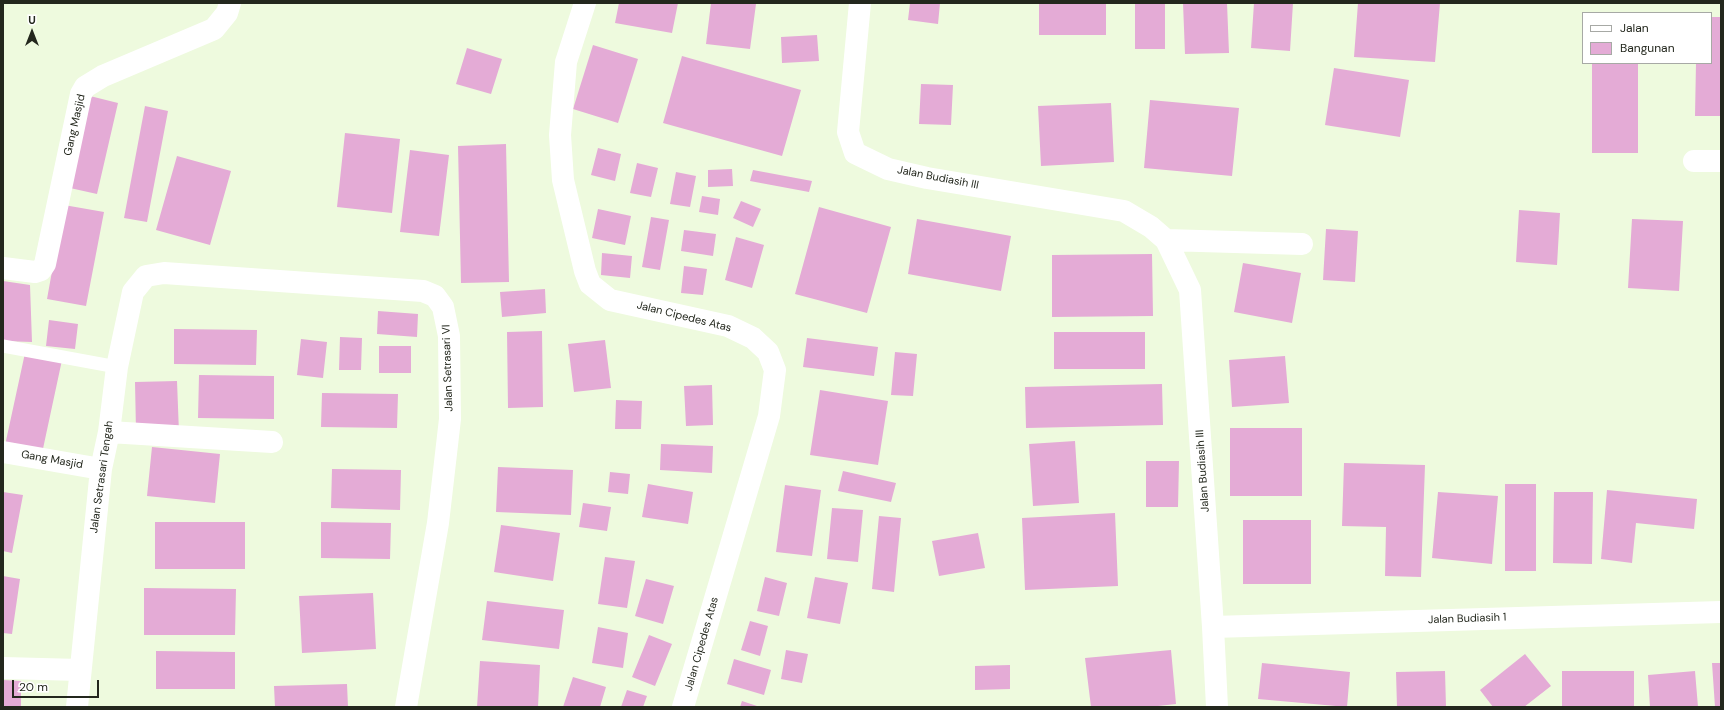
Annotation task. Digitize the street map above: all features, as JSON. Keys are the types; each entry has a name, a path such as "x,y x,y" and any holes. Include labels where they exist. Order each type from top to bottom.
{"street":[{"name":"Gang Masjid","path":"3,268 35,272 41,270 45,264 81,94 85,87 103,76 214,29 224,17 230,3"},
{"name":"Jalan Cipedes Atas","path":"586,3 566,62 560,135 563,180 585,271 590,284 610,300 728,326 753,338 768,352 774,370 769,416 684,707"},
{"name":"Jalan Budiasih III","path":"860,3 848,132 855,153 888,168 927,178 1124,211 1151,227 1166,240 1190,290 1217,707"},
{"path":"1694,161 1721,161"},
{"path":"1166,240 1302,244"},
{"name":"Jalan Setrasari VI","path":"146,276 164,273 423,291 435,296 443,306 449,336 450,419 438,523 406,707"},
{"name":"Jalan Setrasari Tengah","path":"78,707 80,670 101,469 109,432 117,367 133,292 146,276"},
{"path":"109,432 272,442"},
{"name":"Gang Masjid","path":"3,452 101,469"},
{"name":"Jalan Budiasih 1","path":"1213,627 1721,612"},
{"path":"3,668 80,670"}],"lane":[{"path":"3,346 117,367"}],"building":[{"path":"619,3 678,3 672,33 615,23"},
{"path":"711,3 756,4 750,49 706,44"},
{"path":"910,3 940,3 938,24 908,20"},
{"path":"1039,3 1106,3 1106,35 1039,35"},
{"path":"1135,3 1165,3 1165,49 1135,49"},
{"path":"1183,3 1227,3 1229,53 1185,54"},
{"path":"1254,3 1293,3 1290,51 1251,48"},
{"path":"1358,3 1440,3 1435,62 1354,57"},
{"path":"1712,17 1721,17 1721,116 1695,116 1696,64 1712,64"},
{"path":"817,35 819,61 782,63 781,37"},
{"path":"593,45 638,59 618,123 573,109"},
{"path":"467,48 502,59 491,94 456,84"},
{"path":"682,56 801,90 782,156 663,123"},
{"path":"1592,64 1638,64 1638,153 1592,153"},
{"path":"1334,68 1409,80 1400,137 1325,125"},
{"path":"921,84 953,85 951,125 919,124"},
{"path":"90,96 118,103 97,194 70,188"},
{"path":"1150,100 1239,108 1232,176 1144,168"},
{"path":"1111,103 1114,162 1041,166 1038,106"},
{"path":"145,106 168,111 147,222 124,218"},
{"path":"345,133 400,139 392,213 337,207"},
{"path":"506,144 509,282 461,283 458,146"},
{"path":"598,148 621,154 615,181 591,175"},
{"path":"410,150 449,155 439,236 400,232"},
{"path":"177,156 231,171 210,245 156,230"},
{"path":"637,163 658,168 651,197 630,193"},
{"path":"732,169 733,186 708,187 708,170"},
{"path":"753,170 812,181 809,192 750,181"},
{"path":"676,172 696,176 690,207 670,204"},
{"path":"702,196 720,199 718,215 699,212"},
{"path":"741,201 761,209 753,227 733,218"},
{"path":"64,205 104,212 86,306 47,299"},
{"path":"819,207 891,227 867,313 795,294"},
{"path":"598,209 631,216 625,245 592,238"},
{"path":"1519,210 1560,213 1557,265 1516,262"},
{"path":"651,217 669,220 660,270 642,267"},
{"path":"917,219 1011,236 1001,291 908,274"},
{"path":"1632,219 1683,221 1679,291 1628,288"},
{"path":"1326,229 1358,231 1355,282 1323,280"},
{"path":"684,230 716,234 713,256 681,251"},
{"path":"736,237 764,245 752,288 725,280"},
{"path":"602,253 632,256 630,278 601,275"},
{"path":"1152,254 1153,316 1052,317 1052,255"},
{"path":"1243,263 1301,273 1292,323 1234,312"},
{"path":"684,266 707,269 703,295 681,293"},
{"path":"3,281 30,285 32,342 3,341"},
{"path":"545,289 546,313 502,317 500,292"},
{"path":"378,311 418,314 417,337 377,334"},
{"path":"49,320 78,324 75,349 46,346"},
{"path":"174,329 257,330 256,365 174,364"},
{"path":"542,331 543,407 508,408 507,332"},
{"path":"1054,332 1145,332 1145,369 1054,369"},
{"path":"340,337 362,338 361,370 339,370"},
{"path":"807,338 878,347 874,376 803,367"},
{"path":"301,339 327,342 323,378 297,375"},
{"path":"605,340 611,388 574,392 568,344"},
{"path":"379,346 411,346 411,373 379,373"},
{"path":"895,352 917,354 913,396 891,395"},
{"path":"25,353 62,360 41,458 4,450"},
{"path":"1285,356 1289,403 1232,407 1229,360"},
{"path":"199,375 274,376 274,419 198,418"},
{"path":"177,381 179,433 136,431 135,382"},
{"path":"1162,384 1163,425 1026,428 1025,387"},
{"path":"712,385 713,425 686,426 684,386"},
{"path":"820,390 888,401 878,465 810,455"},
{"path":"322,393 398,394 397,428 321,427"},
{"path":"616,400 642,401 641,429 615,429"},
{"path":"1230,428 1302,428 1302,496 1230,496"},
{"path":"1075,441 1079,503 1033,506 1029,444"},
{"path":"661,444 713,446 712,473 660,470"},
{"path":"152,447 220,454 215,503 147,496"},
{"path":"1146,461 1179,461 1178,507 1146,507"},
{"path":"1344,463 1425,465 1421,577 1385,576 1386,527 1342,526"},
{"path":"498,467 573,470 571,515 496,512"},
{"path":"332,469 401,470 400,510 331,508"},
{"path":"843,471 896,483 891,502 838,491"},
{"path":"610,472 630,474 628,494 608,492"},
{"path":"648,484 693,492 688,524 642,517"},
{"path":"1505,484 1536,484 1536,571 1505,571"},
{"path":"785,485 821,490 812,556 776,552"},
{"path":"1607,490 1697,499 1694,529 1636,523 1632,563 1601,559"},
{"path":"3,492 23,495 12,553 3,551"},
{"path":"1438,492 1498,496 1492,564 1432,558"},
{"path":"1554,492 1593,492 1592,564 1553,563"},
{"path":"583,503 611,507 607,531 579,527"},
{"path":"832,508 863,510 858,562 827,559"},
{"path":"1115,513 1118,586 1025,590 1022,518"},
{"path":"879,516 901,518 894,592 872,589"},
{"path":"1243,520 1311,520 1311,584 1243,584"},
{"path":"155,522 245,522 245,569 155,569"},
{"path":"321,522 391,523 390,559 321,558"},
{"path":"501,525 560,533 553,581 494,572"},
{"path":"978,533 985,568 939,576 932,541"},
{"path":"605,557 635,561 627,608 598,604"},
{"path":"3,576 20,579 12,634 3,633"},
{"path":"765,577 787,583 779,616 757,611"},
{"path":"815,577 848,583 840,624 807,618"},
{"path":"646,579 674,586 663,624 635,616"},
{"path":"144,588 236,589 235,635 144,635"},
{"path":"373,593 376,649 302,653 299,596"},
{"path":"487,601 564,610 559,649 482,640"},
{"path":"750,621 768,626 760,656 741,650"},
{"path":"598,627 628,633 623,668 592,663"},
{"path":"649,635 672,644 655,686 632,677"},
{"path":"786,650 808,654 802,683 781,679"},
{"path":"1171,650 1176,704 1149,707 1091,707 1085,658"},
{"path":"156,651 235,652 235,689 156,689"},
{"path":"1525,654 1551,686 1524,707 1493,707 1480,690"},
{"path":"734,659 771,670 764,695 727,684"},
{"path":"480,661 540,665 538,707 477,707"},
{"path":"1262,663 1350,672 1347,707 1258,699"},
{"path":"1712,663 1721,663 1721,707 1715,707"},
{"path":"1010,665 1010,689 975,690 975,666"},
{"path":"1445,671 1446,707 1397,707 1396,672"},
{"path":"1562,671 1634,671 1634,707 1562,707"},
{"path":"1695,671 1698,707 1650,707 1648,675"},
{"path":"573,677 606,687 600,707 563,707"},
{"path":"3,680 21,681 21,707 3,707"},
{"path":"347,684 348,707 275,707 274,686"},
{"path":"627,690 647,696 643,707 621,707"},
{"path":"742,701 760,707 740,707"}]}
